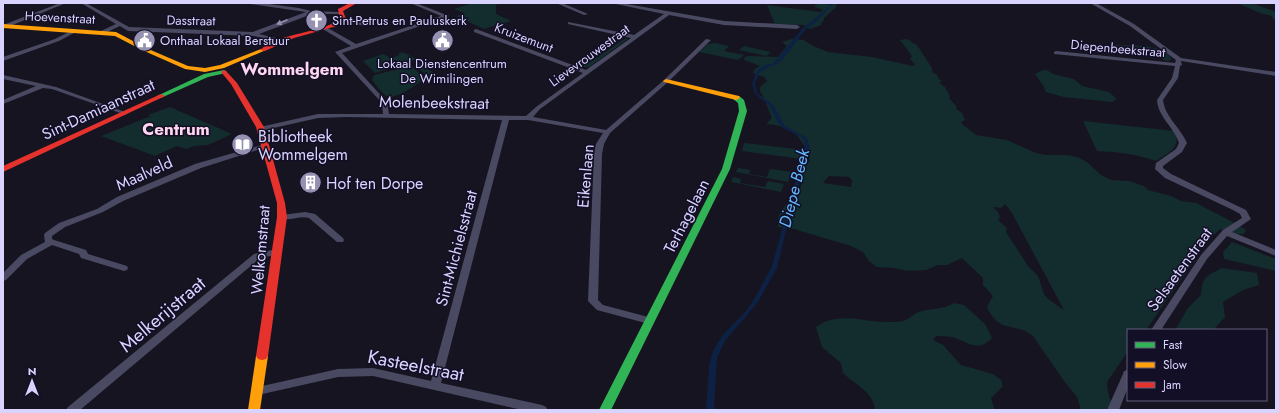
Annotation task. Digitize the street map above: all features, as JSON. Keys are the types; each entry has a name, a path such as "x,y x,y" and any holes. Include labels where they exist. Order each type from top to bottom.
{"street":[{"path":"4,27 64,3"},
{"name":"Dasstraat","path":"83,3 128,29 254,34"},
{"path":"250,3 341,16 364,24"},
{"path":"206,73 223,73 283,41 335,25 341,16 342,9 354,3"},
{"path":"386,116 385,103 338,52 446,16 412,3"},
{"path":"558,3 586,14"},
{"path":"613,3 667,14 678,14 730,24 797,26"},
{"path":"1092,3 1132,25 1179,62"},
{"path":"254,34 311,12"},
{"name":"Lievevrouwestraat","path":"528,118 538,108 586,72 667,14"},
{"path":"570,23 635,37"},
{"path":"103,32 119,25"},
{"name":"Hoevenstraat","path":"4,27 116,34 171,62 206,73"},
{"path":"324,28 356,46"},
{"name":"Dasstraat","path":"116,34 128,29"},
{"name":"Kruizemunt","path":"476,31 586,72"},
{"path":"3,59 57,40 74,32"},
{"path":"254,34 283,41"},
{"name":"Eikenlaan","path":"649,320 600,308 593,301 598,154 600,144 607,132 666,81 708,40"},
{"name":"Diepenbeekstraat","path":"1056,53 1179,62 1276,74"},
{"name":"Selsaetenstraat","path":"1157,329 1204,257 1226,232 1247,219 1243,212 1168,176 1159,170 1160,165 1182,147 1183,144 1181,136 1163,112 1160,104 1160,100 1175,78 1179,62"},
{"name":"Sint-Damiaanstraat","path":"3,169 125,113 206,73"},
{"name":"Welkomstraat","path":"223,73 234,83 260,129 281,202 282,217 258,391 254,410"},
{"path":"3,77 44,86 125,113"},
{"name":"Terhagelaan","path":"605,410 726,169 743,111 741,102 734,97 666,81"},
{"path":"3,102 44,86"},
{"name":"Molenbeekstraat","path":"260,129 318,116 386,116 528,118 607,132"},
{"name":"Sint-Michielsstraat","path":"435,386 506,118"},
{"name":"Maalveld","path":"51,242 48,240 48,236 58,226 84,217 114,204 120,199 198,166 265,146"},
{"path":"282,217 305,214 312,216 340,240"},
{"path":"1226,232 1276,254"},
{"path":"3,278 24,257 51,242 83,252 84,256 124,268"},
{"name":"Melkerijstraat","path":"72,410 257,256 277,252"},
{"name":"Kasteelstraat","path":"258,391 325,375 373,372 542,410"},
{"path":"1113,410 1127,376"}],"green space":[{"path":"472,3 503,3 496,5 496,14 511,21 484,29 456,16 464,13 454,9"},
{"path":"820,3 831,5 837,3 836,7 824,18 821,25 810,29 804,25 775,24 767,5 821,12 823,10 814,6"},
{"path":"1236,3 1254,4 1276,12 1276,20 1273,19 1272,16"},
{"path":"626,38 628,39 589,67 577,67 589,63"},
{"path":"792,39 804,40 811,45 828,52 872,57 913,66 915,64 910,59 912,56 900,40 906,39 911,41 917,45 932,68 932,72 942,81 939,83 945,87 950,96 949,98 957,107 956,109 962,113 965,120 961,122 962,124 976,135 1007,140 1036,153 1077,157 1087,162 1101,175 1111,180 1129,181 1144,186 1148,190 1171,196 1181,201 1196,203 1246,230 1244,234 1235,234 1220,229 1215,234 1203,234 1196,258 1147,329 1127,329 1127,352 1107,382 1108,393 1112,404 1108,410 1081,410 1077,397 1033,336 1020,329 1002,325 992,316 987,307 993,296 983,285 983,278 962,258 947,265 938,265 926,270 908,271 877,267 869,261 863,252 851,246 794,229 778,227 778,217 782,209 795,196 798,195 802,182 793,177 797,170 808,164 809,155 794,132 785,127 767,124 772,118 760,91 760,87 767,81 764,77 753,73 755,69 760,66 744,60 745,57 749,56 778,57 787,46 782,42","holes":["829,176 849,177 852,180 851,187 823,183","1005,204 1012,213 1064,310 1048,299 1044,294 1038,276 1028,266 1006,232 1007,228 998,220 1000,217 998,212 993,207 1001,208"]},
{"path":"715,43 729,46 724,51 744,55 738,60 699,52 708,44"},
{"path":"744,46 771,52 766,56 739,50"},
{"path":"1108,46 1144,46 1160,50 1171,58 1169,61 1163,60 1162,55 1155,51 1150,54 1139,52 1143,54 1119,54 1111,50"},
{"path":"402,52 417,59 375,73 363,61 383,54 391,58 400,55 398,54"},
{"path":"427,60 433,63 423,67 437,74 428,77 415,65"},
{"path":"411,66 425,78 407,91 396,96 391,97 385,95 372,80 374,75"},
{"path":"1043,70 1074,79 1082,86 1109,92 1117,99 1112,102 1064,97 1046,92 1035,74"},
{"path":"170,107 232,134 208,145 194,146 186,149 177,146 155,156 101,136 151,116 148,115"},
{"path":"1083,121 1175,131 1176,142 1173,149 1156,161 1127,154 1097,151"},
{"path":"744,143 804,150 801,159 742,151"},
{"path":"738,168 750,170 749,174 767,177 770,169 792,172 788,182 736,172"},
{"path":"733,177 741,179 740,183 765,187 768,181 784,184 781,192 731,182"},
{"path":"1232,242 1276,259 1276,271 1224,259 1223,252"},
{"path":"1222,268 1257,273 1259,285 1243,290 1223,302 1225,317 1214,329 1176,329 1188,308 1201,295 1202,284 1212,273"},
{"path":"954,303 964,305 985,324 992,338 982,345 977,346 948,336 936,336 933,340 943,345 961,365 993,374 1001,380 1003,386 991,398 994,408 993,410 875,410 874,404 867,393 843,373 841,363 822,347 816,327 834,319 843,318 881,322 901,321 906,320 919,312 942,308"}],"water":[{"name":"Diepe Beek","path":"831,3 834,3 815,23 806,29 783,59 759,73 755,83 757,93 773,105 785,126 807,138 810,147 786,230 777,268 758,302 725,341 717,358 714,410 706,410 709,366 713,351 722,336 746,311 772,266 805,146 801,137 783,128 779,124 769,105 755,94 752,84 756,72 765,65 772,64 802,29 829,7"}],"traffic: fast":[{"path":"161,96 206,75 224,72"},
{"path":"605,410 726,169 743,111 741,102 736,98"}],"traffic: slow":[{"path":"3,26 116,34 144,49 187,68 205,70 222,67 263,50"},
{"path":"666,81 736,98"},
{"path":"254,410 262,356"}],"traffic: jam":[{"path":"263,50 292,37 335,25 343,19 340,10 354,3"},
{"path":"224,72 234,83 260,127 281,203 282,217 262,356"},
{"path":"3,169 161,96"}],"place":[{"name":"Sint-Petrus en Pauluskerk","path":"316,20"},
{"name":"Onthaal Lokaal Berstuur","path":"145,40"},
{"name":"Lokaal Dienstencentrum De Wimilingen","path":"442,41"},
{"name":"Bibliotheek Wommelgem","path":"242,145"},
{"name":"Hof ten Dorpe","path":"310,183"}],"district":[{"name":"Wommelgem","path":"292,69"},
{"name":"Centrum","path":"176,129"}]}
